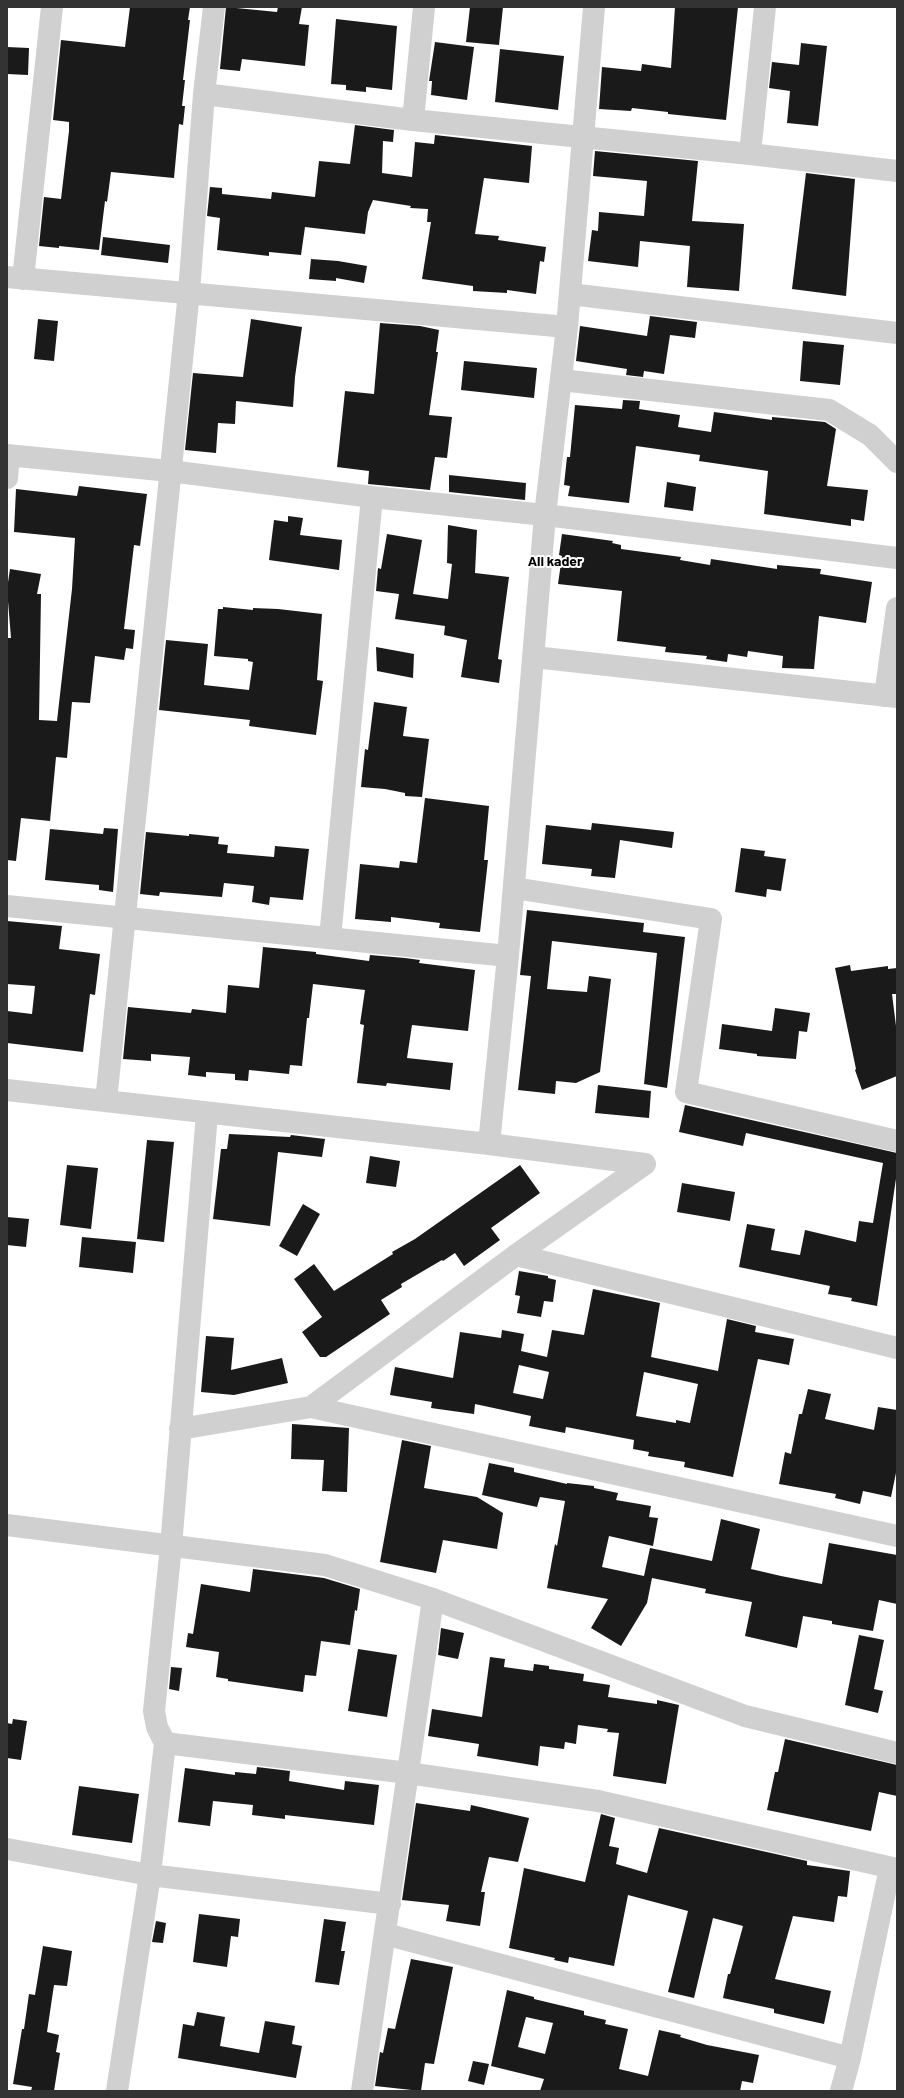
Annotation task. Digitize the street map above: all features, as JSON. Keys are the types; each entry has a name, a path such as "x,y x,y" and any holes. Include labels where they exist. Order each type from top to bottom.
{"street":[{"path":"52,7 15,278 188,292 567,327"},
{"path":"106,1101 188,292 204,94 214,7"},
{"path":"413,120 424,7"},
{"path":"490,1144 514,888 545,515 562,380 594,7"},
{"path":"750,154 765,7"},
{"path":"204,94 413,120 584,136 897,172"},
{"path":"570,294 897,333"},
{"path":"562,380 829,410 870,436 897,462"},
{"path":"7,478 8,455 170,471 372,497 545,515 897,558"},
{"path":"330,938 372,497"},
{"path":"534,657 891,697 897,608"},
{"path":"514,888 711,919 686,1092 897,1141"},
{"path":"7,906 508,956"},
{"path":"7,1090 207,1114 490,1144 645,1164 516,1255 311,1407"},
{"path":"117,2091 150,1875 165,1743 157,1727 154,1710 171,1546 207,1114"},
{"path":"516,1255 897,1348"},
{"path":"180,1430 311,1407 897,1536"},
{"path":"7,1525 325,1565 433,1599 745,1716 897,1753"},
{"path":"362,2091 433,1599"},
{"path":"165,1743 408,1774 598,1801 894,1869 841,2091"},
{"path":"7,1849 150,1875 390,1904"},
{"path":"385,1934 850,2058"}],"building":[{"path":"130,7 190,7 188,20 190,20 183,80 185,80 182,106 185,106 183,125 179,124 174,178 111,172 107,202 105,201 99,250 59,246 59,248 39,246 44,197 61,199 69,131 69,122 53,120 61,40 125,47"},
{"path":"226,7 277,12 278,7 302,7 299,24 309,25 305,66 242,59 240,71 220,69"},
{"path":"470,7 503,7 499,45 466,42"},
{"path":"675,7 738,7 726,120 668,114 668,112 632,108 631,111 599,109 602,67 641,71 642,64 671,68"},
{"path":"336,19 397,26 392,90 366,87 366,92 346,90 346,85 331,84"},
{"path":"435,42 474,47 467,100 431,95 432,81 429,81"},
{"path":"801,43 827,46 818,126 787,123 790,91 769,88 772,62 799,65"},
{"path":"7,47 29,48 28,75 7,74"},
{"path":"500,49 564,56 558,110 495,102"},
{"path":"355,125 394,130 393,142 383,141 382,173 412,177 415,142 434,144 435,135 532,146 529,183 484,178 475,234 499,236 498,240 546,247 544,262 540,261 536,294 507,290 507,293 473,291 473,286 422,279 431,222 427,222 428,209 410,208 411,206 373,200 368,212 365,234 305,227 301,255 269,252 269,256 217,250 220,218 207,216 210,187 222,188 222,194 271,199 272,192 315,197 319,161 350,164"},
{"path":"595,151 698,161 692,221 744,224 739,291 687,287 690,246 640,241 638,267 588,261 592,230 598,231 599,212 644,216 647,181 593,176"},
{"path":"806,173 855,179 846,296 792,289"},
{"path":"103,237 170,245 168,263 101,255"},
{"path":"311,259 338,261 367,266 364,283 336,278 336,281 309,279"},
{"path":"650,316 697,322 695,338 670,335 664,374 644,371 643,377 626,375 627,369 576,361 580,326 647,336"},
{"path":"38,319 58,321 54,361 34,359"},
{"path":"251,319 302,327 295,377 293,407 236,401 235,424 218,423 216,453 185,450 193,373 243,377"},
{"path":"380,323 420,326 439,330 436,352 438,352 429,415 452,417 447,458 435,457 430,490 368,484 369,471 337,467 345,391 374,394"},
{"path":"803,341 844,345 840,385 800,381"},
{"path":"464,361 537,368 534,398 461,390"},
{"path":"623,400 640,401 639,409 680,415 678,427 711,432 714,412 772,420 772,417 825,422 836,429 827,486 868,490 864,521 851,519 851,526 764,514 768,471 699,461 700,455 636,446 629,503 568,496 570,486 564,485 567,457 570,457 575,405 622,409"},
{"path":"449,475 526,483 525,500 449,492"},
{"path":"667,482 696,487 693,511 664,507"},
{"path":"79,486 147,494 140,546 134,545 124,629 135,630 133,649 126,648 124,660 95,656 90,703 72,702 67,758 56,757 50,821 21,818 16,861 7,860 7,638 11,638 7,589 10,569 41,574 37,594 41,594 39,720 57,721 72,589 75,538 14,532 16,489 77,496"},
{"path":"288,516 303,518 300,535 342,540 339,570 269,560 274,520 288,522"},
{"path":"448,525 477,530 475,573 509,577 498,659 502,660 499,683 461,677 467,640 444,635 445,626 395,619 399,594 376,591 378,568 381,569 387,534 422,540 413,594 448,599 452,564 447,563"},
{"path":"562,534 613,541 612,543 621,545 621,549 681,557 680,560 710,565 711,559 777,569 777,565 821,569 820,574 872,582 866,623 819,616 814,669 782,668 783,656 748,651 747,657 728,654 727,662 706,659 707,656 665,652 666,647 617,641 622,591 558,584 562,556 559,555"},
{"path":"223,607 253,610 253,608 278,609 322,614 317,680 323,681 316,735 249,726 250,720 159,710 166,640 208,644 204,685 249,690 253,662 248,661 248,659 214,656 218,609 223,609"},
{"path":"376,647 414,654 413,678 377,671"},
{"path":"374,702 407,707 403,736 429,739 422,797 405,796 405,793 385,789 361,787 365,749 368,750"},
{"path":"425,798 489,806 484,860 488,860 480,932 439,928 440,923 391,917 391,922 355,919 360,864 399,868 400,861 417,863"},
{"path":"592,823 674,832 672,848 620,840 615,878 591,876 592,869 542,864 546,825 591,830"},
{"path":"104,828 118,829 113,892 99,890 99,885 45,880 50,829 103,834"},
{"path":"146,832 219,837 218,844 228,845 227,853 274,857 275,846 309,849 303,900 270,897 269,905 252,902 254,886 224,883 222,897 160,892 159,896 140,894"},
{"path":"741,848 765,851 764,856 786,859 781,891 767,889 766,897 735,892"},
{"path":"527,910 644,923 643,932 685,937 667,1088 644,1084 657,953 552,941 547,989 587,992 589,976 611,979 600,1072 576,1083 556,1081 555,1094 518,1090 531,976 520,975"},
{"path":"7,921 62,926 59,949 100,954 95,995 90,994 83,1052 7,1043 7,1011 32,1014 35,986 7,984"},
{"path":"263,947 316,952 316,954 369,961 370,955 405,958 420,960 419,963 475,970 468,1031 412,1025 407,1058 453,1063 450,1090 387,1083 386,1086 357,1083 364,1025 360,1024 365,990 313,984 309,1018 307,1018 302,1066 290,1065 289,1074 249,1070 248,1081 235,1080 235,1074 206,1072 206,1077 188,1075 190,1057 151,1054 151,1061 123,1059 128,1007 191,1013 192,1009 226,1013 228,985 259,988"},
{"path":"850,965 851,971 888,966 888,969 897,968 897,994 892,994 897,1034 897,1076 862,1090 855,1070 835,968"},
{"path":"775,1008 810,1013 807,1032 799,1031 796,1059 757,1056 757,1054 719,1049 722,1024 772,1031"},
{"path":"598,1085 651,1091 649,1118 595,1113"},
{"path":"685,1105 897,1153 897,1172 877,1306 851,1301 852,1298 828,1294 830,1286 739,1267 747,1224 775,1229 771,1250 800,1255 805,1230 856,1242 859,1221 873,1223 883,1163 746,1133 743,1146 679,1132"},
{"path":"229,1134 290,1137 291,1135 325,1139 322,1157 278,1152 270,1226 213,1219 221,1149 227,1149"},
{"path":"147,1140 174,1142 164,1242 137,1239"},
{"path":"370,1156 400,1161 396,1187 366,1183"},
{"path":"67,1165 98,1168 91,1229 60,1225"},
{"path":"520,1165 540,1193 491,1228 500,1240 464,1266 455,1253 401,1284 402,1287 381,1300 390,1314 326,1357 320,1357 302,1332 322,1317 294,1279 314,1264 334,1291 393,1254 392,1252 415,1239"},
{"path":"682,1183 735,1192 730,1221 677,1212"},
{"path":"303,1204 320,1214 297,1256 279,1246"},
{"path":"7,1217 29,1219 26,1247 7,1245"},
{"path":"82,1237 136,1242 133,1273 79,1267"},
{"path":"519,1271 548,1276 548,1278 556,1280 553,1302 544,1301 541,1317 517,1313 520,1296 515,1295"},
{"path":"593,1289 660,1303 651,1357 718,1371 727,1319 756,1326 755,1332 794,1339 789,1365 758,1359 733,1477 684,1467 685,1462 648,1456 649,1452 633,1449 634,1440 566,1427 565,1433 529,1426 531,1416 475,1404 474,1414 431,1408 432,1402 390,1395 395,1367 453,1378 460,1332 501,1338 502,1330 524,1334 521,1351 547,1357 552,1330 584,1335","holes":["519,1365 549,1372 543,1399 513,1393","644,1372 698,1384 690,1423 676,1420 676,1423 636,1416"]},
{"path":"206,1336 234,1338 231,1370 282,1358 288,1383 234,1395 201,1392"},
{"path":"808,1389 831,1394 825,1419 874,1430 878,1407 897,1410 897,1468 891,1497 863,1491 860,1504 835,1498 836,1494 779,1484 785,1452 791,1454 799,1414 802,1414"},
{"path":"292,1424 349,1428 347,1492 322,1491 324,1460 291,1459"},
{"path":"402,1440 431,1446 424,1488 477,1497 503,1513 497,1549 443,1540 436,1573 380,1562"},
{"path":"489,1463 514,1468 514,1472 567,1484 594,1486 594,1488 618,1493 616,1500 651,1506 649,1517 658,1518 653,1546 609,1536 602,1567 644,1576 650,1548 712,1561 721,1519 760,1529 751,1569 781,1576 822,1584 829,1543 897,1555 897,1604 879,1600 873,1631 832,1624 832,1621 803,1616 797,1648 745,1636 752,1602 705,1593 706,1589 652,1578 647,1603 621,1646 591,1628 608,1599 547,1588 555,1544 557,1546 565,1501 540,1497 537,1507 482,1495"},
{"path":"253,1569 324,1578 360,1589 357,1611 355,1610 350,1645 321,1641 316,1676 305,1675 303,1692 228,1681 228,1679 216,1677 219,1652 186,1647 188,1633 193,1634 201,1584 250,1592"},
{"path":"441,1628 464,1633 458,1659 438,1655"},
{"path":"859,1635 884,1640 874,1689 883,1691 878,1713 845,1705"},
{"path":"358,1649 397,1655 387,1717 348,1711"},
{"path":"490,1657 505,1659 504,1667 533,1671 534,1664 549,1666 549,1669 584,1674 583,1681 610,1685 608,1697 657,1704 657,1700 679,1705 666,1784 613,1776 619,1733 607,1732 608,1729 578,1725 576,1744 565,1742 564,1749 540,1746 538,1766 477,1756 479,1744 428,1736 432,1709 482,1717"},
{"path":"171,1667 182,1668 179,1691 169,1689"},
{"path":"13,1719 27,1721 21,1760 7,1758 7,1723 12,1724"},
{"path":"785,1739 897,1765 897,1796 879,1792 871,1831 767,1810 775,1772 778,1772"},
{"path":"257,1767 290,1771 289,1781 344,1790 345,1781 379,1785 374,1825 285,1815 285,1819 252,1815 253,1805 213,1801 210,1826 178,1822 185,1768 235,1775 235,1772 256,1774"},
{"path":"79,1786 139,1794 132,1843 72,1835"},
{"path":"416,1803 470,1811 471,1805 529,1818 518,1862 489,1857 481,1892 485,1892 480,1926 446,1921 449,1905 402,1900"},
{"path":"601,1814 615,1818 609,1846 619,1848 616,1864 647,1873 659,1828 807,1861 807,1865 850,1871 847,1897 838,1896 834,1922 793,1916 775,1979 831,1991 824,2024 774,2013 774,2009 723,1998 728,1974 730,1974 743,1926 713,1918 694,1998 668,1992 688,1911 628,1895 614,1966 569,1957 568,1963 554,1960 555,1958 509,1948 524,1868 585,1882"},
{"path":"199,1914 240,1919 238,1937 231,1936 227,1967 193,1962"},
{"path":"324,1919 346,1922 341,1951 345,1951 339,1985 315,1982"},
{"path":"156,1921 166,1923 163,1943 152,1942"},
{"path":"43,1946 72,1951 67,1986 54,1985 47,2032 59,2035 56,2052 60,2053 54,2091 31,2091 32,2087 13,2084 22,2029 24,2029 29,1994 35,1995"},
{"path":"411,1959 453,1967 434,2064 425,2063 421,2091 375,2086 380,2052 383,2053 388,2028 395,2029"},
{"path":"507,1990 534,1997 534,1999 584,2011 584,2015 606,2020 605,2024 628,2029 619,2069 648,2076 659,2030 681,2035 680,2037 707,2045 759,2055 753,2083 742,2081 740,2091 540,2091 544,2079 491,2066","holes":["526,2017 553,2023 545,2054 518,2047"]},
{"path":"197,2012 225,2017 220,2046 259,2053 265,2021 295,2026 292,2044 302,2046 296,2078 178,2058 183,2024 194,2026"},
{"path":"473,2061 489,2064 484,2085 468,2081"}],"district":[{"name":"Ali kader","path":"555,561"}]}
